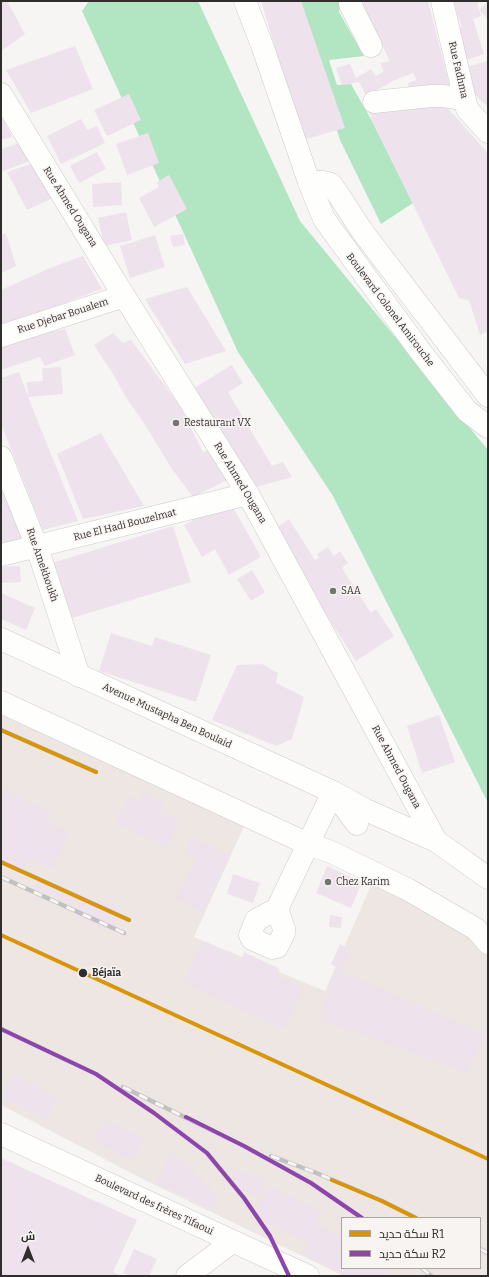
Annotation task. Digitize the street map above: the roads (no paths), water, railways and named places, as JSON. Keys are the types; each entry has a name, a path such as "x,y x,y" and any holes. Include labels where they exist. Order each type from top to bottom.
{"street":[{"name":"Boulevard Colonel Amirouche","path":"245,1 263,48 308,182 324,219 420,351 467,411 488,427"},
{"path":"350,1 350,4 371,46"},
{"name":"Rue Fadhma","path":"442,1 467,109 488,132"},
{"path":"374,102 443,96 464,99"},
{"name":"Rue Ahmed Ougana","path":"3,101 248,494 436,841"},
{"path":"308,182 324,182 331,184 362,231 488,396"},
{"name":"Rue Djebar Boualem","path":"1,336 124,296"},
{"name":"Rue Amekhoukh","path":"1,457 37,547 79,676"},
{"name":"Rue El Hadi Bouzelmat","path":"1,555 248,494"},
{"name":"Avenue Mustapha Ben Boulaid","path":"1,639 333,792 366,810 436,841 488,878"},
{"path":"1,702 308,844 331,852 408,889 476,928 488,943"},
{"path":"278,909 333,792 358,824"},
{"path":"308,844 346,847"},
{"name":"Boulevard des frères Tifaoui","path":"1,1134 308,1276"},
{"path":"187,1276 232,1242"}],"railway":[{"path":"1,730 96,772"},
{"path":"1,862 129,920"},
{"path":"1,877 124,933"},
{"path":"1,1029 96,1074 154,1113 207,1153 244,1198 270,1236 289,1276"},
{"path":"123,1087 244,1146 311,1183 361,1217"},
{"path":"271,1156 314,1172 382,1201 414,1217"},
{"path":"481,1250 488,1253"},
{"path":"423,1269 431,1276"}],"rail line":[{"name":"R1","path":"1,730 96,772"},
{"name":"R1","path":"1,862 129,920"},
{"name":"R1","path":"1,935 488,1159"},
{"name":"R2","path":"1,1029 96,1074 154,1113 207,1153 244,1198 270,1236 289,1276"},
{"name":"R2","path":"186,1117 244,1146 311,1183 361,1217"},
{"name":"R1","path":"332,1180 382,1201 414,1217"}],"place":[{"name":"Restaurant VX","path":"176,423"},
{"name":"SAA","path":"333,591"},
{"name":"Chez Karim","path":"328,882"},
{"name":"Béjaïa","path":"83,973"}]}
